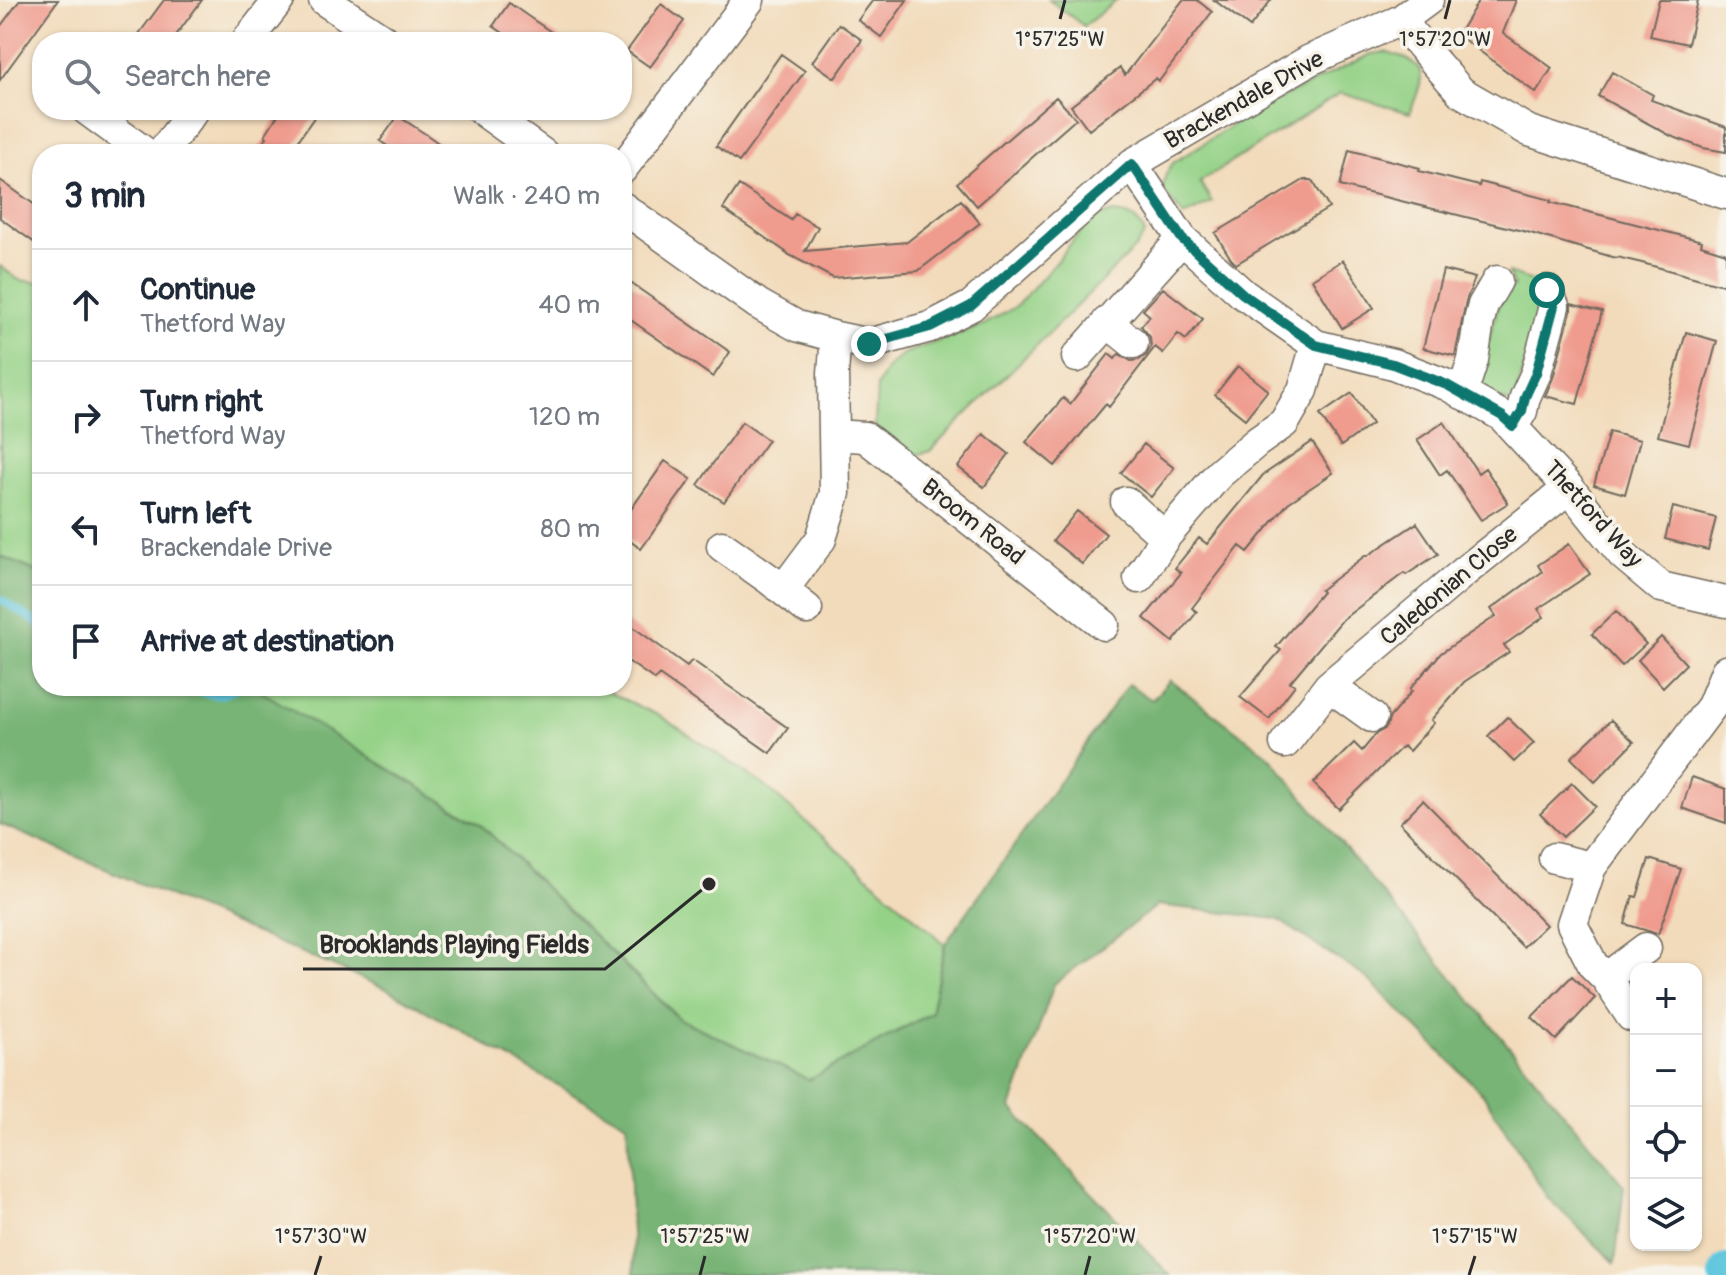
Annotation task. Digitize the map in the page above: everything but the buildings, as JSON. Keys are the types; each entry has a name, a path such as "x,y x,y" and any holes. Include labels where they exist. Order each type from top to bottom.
{"street":[{"path":"254,32 279,0"},
{"path":"324,0 372,32"},
{"path":"632,156 749,0"},
{"name":"Brackendale Drive","path":"632,214 758,304 797,326 869,344 930,327 971,306 1132,164 1310,60 1401,20 1428,0"},
{"path":"1401,20 1461,92 1529,131 1726,194"},
{"path":"101,120 133,144"},
{"path":"168,144 186,120"},
{"path":"496,120 529,144"},
{"name":"Thetford Way","path":"1132,164 1182,239 1243,294 1316,345 1393,364 1447,385 1502,416 1569,488 1623,555 1661,587 1726,602"},
{"path":"1077,357 1182,239"},
{"path":"1462,394 1473,360 1483,305 1497,281"},
{"path":"1513,426 1536,373 1554,306 1547,290"},
{"path":"1107,322 1133,343"},
{"path":"783,590 821,539 835,493 833,373 836,337"},
{"path":"1139,578 1165,537 1219,474 1284,423 1303,390 1316,345"},
{"name":"Broom Road","path":"835,435 865,437 1104,625"},
{"name":"Caledonian Close","path":"1285,743 1329,686 1569,488"},
{"path":"1126,502 1165,537"},
{"path":"722,546 807,609"},
{"path":"1630,1014 1606,978 1593,965 1572,924 1591,867 1712,706 1726,671"},
{"path":"1329,686 1372,717"},
{"path":"1554,858 1591,867"},
{"path":"1606,978 1646,948"}],"green space":[{"path":"1049,0 1117,0 1084,26"},
{"path":"1387,52 1412,62 1421,74 1410,113 1340,93 1200,182 1212,202 1184,216 1163,191 1165,176 1173,163 1254,111 1371,54"},
{"path":"1110,213 1126,215 1139,223 1145,233 1136,247 930,451 912,456 875,426 877,386 887,368 903,354 983,325 1015,307 1091,219"},
{"path":"0,266 19,280 32,282 32,570 0,556"},
{"path":"1508,273 1539,283 1544,301 1513,405 1476,387 1500,299 1514,286"},
{"path":"0,556 32,570 32,696 269,696 480,824 679,1019 809,1080 931,1013 945,944 1128,684 1152,700 1170,680 1270,757 1624,1186 1615,1263 1547,1197 1483,1094 1368,979 1277,919 1158,905 1054,984 1011,1108 1170,1275 634,1275 627,1124 389,990 0,824"},
{"path":"269,696 616,696 662,717 764,785 945,944 931,1013 809,1080 680,1019 480,824"}],"waterway":[{"path":"0,599 32,620"},
{"path":"1723,1275 1726,1268"}],"place":[{"name":"Brooklands Playing Fields","path":"709,884"}],"route":[{"path":"869,344 930,327 971,306 1132,164 1182,239 1243,294 1316,345 1393,364 1447,385 1502,416 1513,426 1536,373 1554,306 1547,290"}]}
